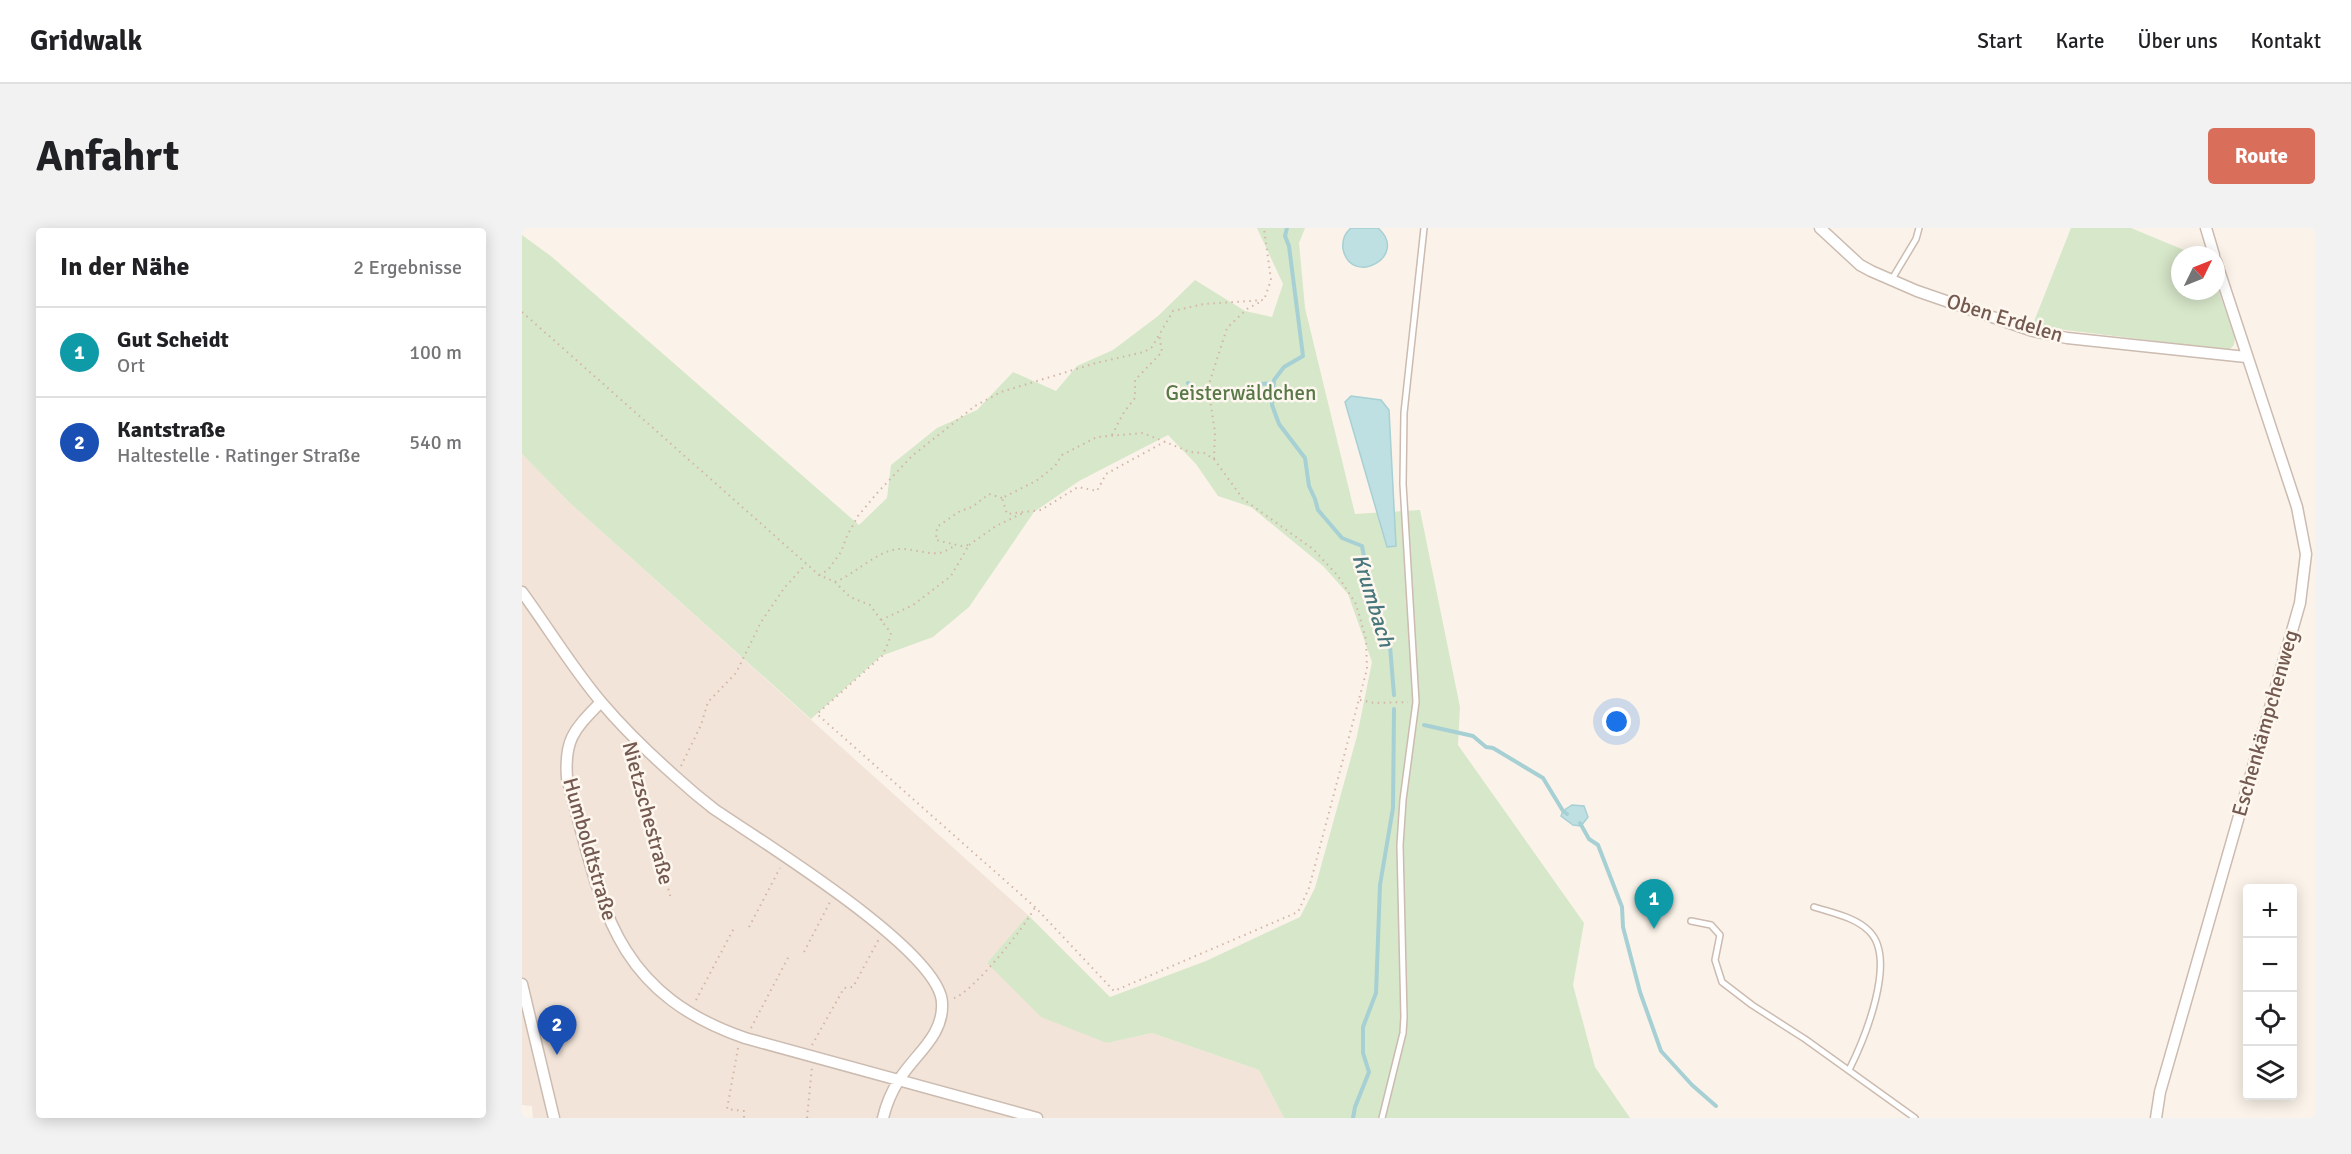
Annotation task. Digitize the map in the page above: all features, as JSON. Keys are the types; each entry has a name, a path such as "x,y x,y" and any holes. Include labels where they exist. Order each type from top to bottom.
{"street":[{"name":"Oben Erdelen","path":"1820,228 1860,265 1917,291 2033,331 2067,338 2246,357"},
{"path":"2206,228 2211,246"},
{"name":"Eschenkämpchenweg","path":"2156,1118 2160,1092 2300,603 2310,552 2225,290"},
{"name":"Nietzschestraße","path":"522,592 601,702 624,727 676,777 711,806 836,891 884,928 922,966 938,987 943,1002"},
{"name":"Humboldtstraße","path":"601,702 578,727 569,741 565,758 567,778 603,905 614,934 636,968 669,1000 717,1029 810,1057 1037,1118"},
{"path":"522,984 526,1019 554,1118"},
{"path":"883,1118 899,1080 940,1023 943,1002"}],"lane":[{"path":"1382,1118 1403,1033 1404,956 1400,844 1403,800 1416,702 1403,484 1404,412 1424,228"},
{"path":"1892,279 1916,239 1919,228"},
{"path":"1814,907 1850,919 1868,930 1875,938 1880,953 1879,982 1864,1038 1850,1070"},
{"path":"1691,921 1711,925 1720,935 1715,960 1722,982 1916,1118"}],"path":[{"path":"1214,459 1215,432 1208,387 1227,328 1247,309 1264,300 1271,280 1264,228"},
{"path":"819,575 828,570 841,552 858,516 878,492 912,456 975,406 1001,392 1096,363 1144,352 1152,347 1173,311 1204,304 1264,300"},
{"path":"522,312 819,575 836,582 850,597 870,605 891,633 882,656 817,714 1035,907 1114,991 1298,912 1309,888 1367,669 1366,639 1356,604 1338,576 1313,549 1243,499 1214,459 1204,453 1190,452 1143,434 1097,437 1062,455 1055,466 1036,481 1002,498 989,494 972,507 960,511 937,527 936,540 956,545 969,545"},
{"path":"1112,435 1124,412 1135,398 1135,380 1162,352 1160,334"},
{"path":"1002,498 1007,514 1041,510 1078,487 1097,491 1106,474 1166,441"},
{"path":"881,620 913,605 951,576 969,545 989,531 1026,512"},
{"path":"836,582 848,577 886,552 918,549 939,553 956,545"},
{"path":"676,777 701,725 708,702 736,673 761,622 785,587 806,563"},
{"path":"1360,700 1374,703 1416,702"},
{"name":"Nietzschestraße","path":"624,727 671,898"},
{"path":"748,927 785,858"},
{"path":"804,952 836,891"},
{"path":"943,1002 961,996 1029,920 1035,907"},
{"path":"689,1013 734,928"},
{"path":"807,1118 810,1057 843,988 853,987 884,928"},
{"path":"744,1118 744,1111 727,1109 742,1037 790,954"}],"shaded area":[{"path":"522,454 571,504 1028,915 987,963 1107,1043 1152,1033 1259,1070 1284,1118 533,1118 532,1106 522,1105"}],"green space":[{"name":"Geisterwäldchen","path":"1257,228 1305,228 1299,243 1305,308 1355,514 1420,510 1460,707 1458,745 1584,923 1573,985 1595,1067 1630,1118 1284,1118 1259,1070 1152,1033 1107,1043 1041,1017 987,963 1028,915 1110,997 1206,961 1300,917 1315,888 1357,736 1372,662 1348,594 1323,566 1251,507 1218,496 1196,464 1168,435 1079,481 1034,512 969,607 933,637 881,656 811,719 571,504 522,454 522,235 552,257 859,525 887,498 891,465 937,428 977,410 1013,372 1056,391 1077,366 1113,350 1158,316 1195,280 1245,311 1272,317 1283,284"},
{"path":"2071,228 2131,228 2174,246 2171,246 2171,300 2222,300 2235,337 2234,345 2229,350 2049,328 2033,324"}],"water":[{"path":"1351,228 1378,228 1386,239 1387,249 1376,264 1366,267 1356,266 1348,260 1343,243"},
{"path":"1351,396 1381,400 1389,410 1396,546 1387,547 1345,402"},
{"path":"1572,805 1584,806 1588,817 1581,826 1573,825 1561,816 1563,811"}],"waterway":[{"name":"Krumbach","path":"1287,228 1285,236 1289,246 1303,356 1284,367 1274,380 1272,405 1279,424 1305,458 1309,486 1318,510 1342,538 1362,546 1371,593 1390,646 1394,695"},
{"path":"1188,383 1199,392 1217,396 1256,385 1274,384"},
{"name":"Krumbach","path":"1353,1118 1369,1072 1363,1053 1363,1027 1376,993 1380,885 1393,808 1394,709"},
{"path":"1424,725 1473,736 1486,747 1493,748 1543,778 1567,814"},
{"path":"1580,823 1589,839 1598,845 1622,907 1623,927 1640,992 1661,1051 1692,1085 1716,1106"}],"place":[{"name":"Gut Scheidt","path":"1654,929"},
{"name":"Kantstraße","path":"557,1055"}]}
